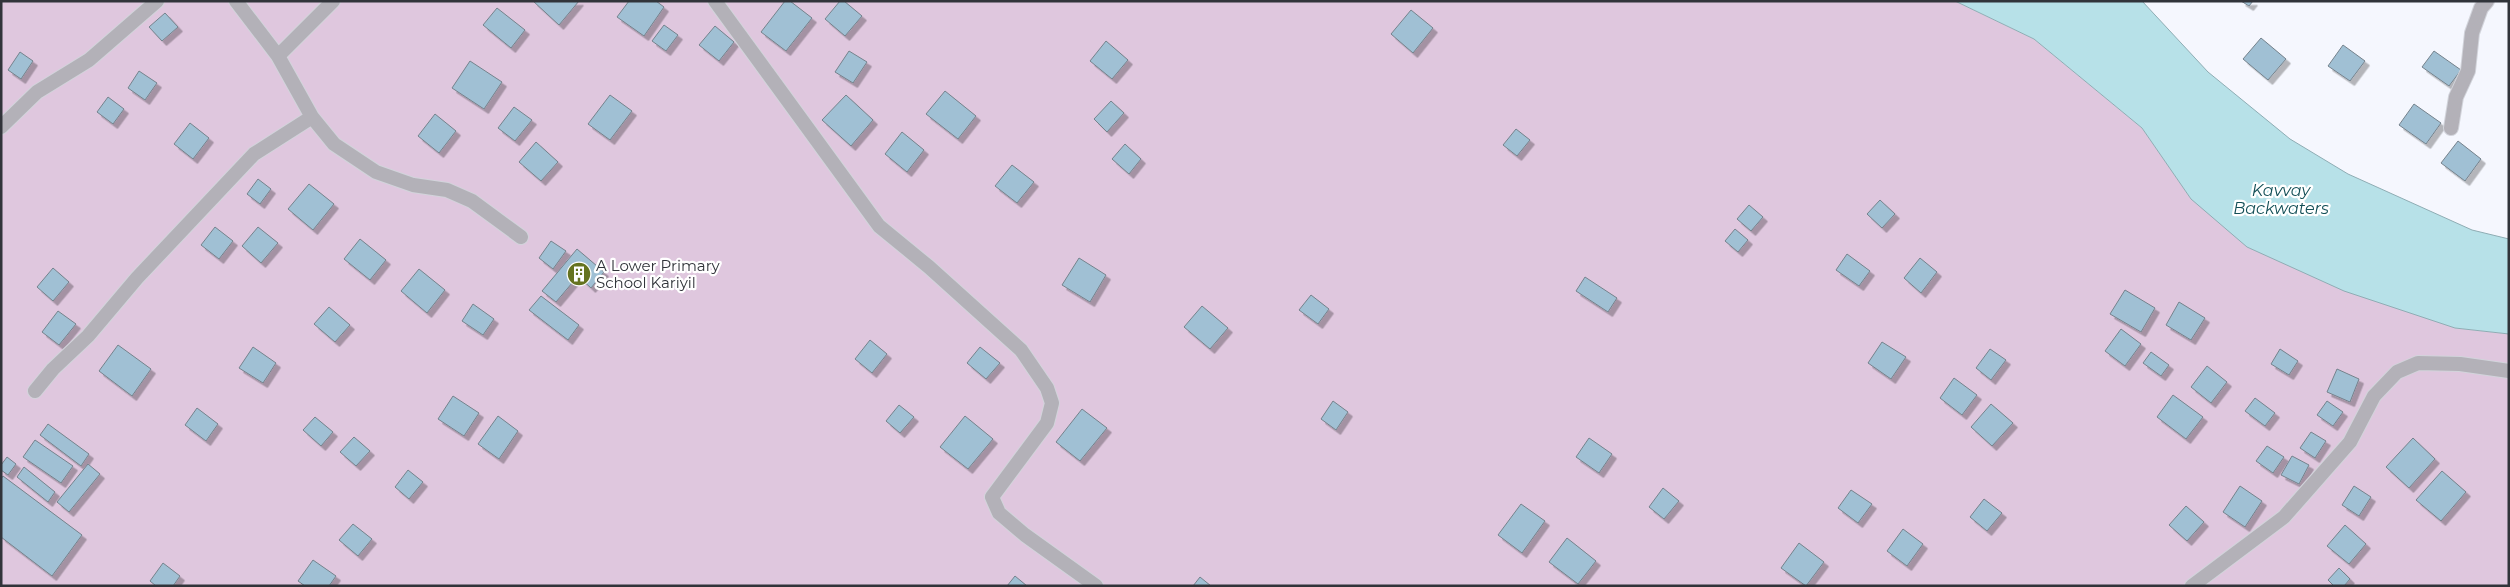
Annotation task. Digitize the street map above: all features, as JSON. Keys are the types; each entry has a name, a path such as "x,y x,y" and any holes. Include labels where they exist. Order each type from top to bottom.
{"street":[{"path":"1,127 38,92 89,60 157,1"},
{"path":"236,1 278,56 312,117 334,144 376,172 413,185 447,190 472,201 522,237"},
{"path":"278,56 333,1"},
{"path":"715,1 879,226 936,272 1021,350 1047,388 1052,403 1047,423 992,497 999,513 1025,535 1096,586"},
{"path":"2451,128 2456,97 2468,71 2472,32 2481,8 2487,1"},
{"path":"35,391 53,369 88,336 137,278 254,154 312,117"},
{"path":"2192,586 2284,517 2350,442 2374,396 2397,372 2418,362 2460,364 2509,371"}],"shaded area":[{"path":"1,1 1955,1 2034,39 2142,128 2191,199 2455,328 2509,334 2509,586 1,586"}],"water":[{"name":"Kavvay Backwaters","path":"1955,1 2142,1 2208,72 2290,139 2348,174 2472,230 2509,239 2509,334 2455,328 2344,291 2247,247 2191,199 2142,128 2034,39"}],"building":[{"path":"533,1 579,1 559,25"},
{"path":"629,1 656,1 664,7 644,36 617,17"},
{"path":"785,1 790,1 812,18 786,51 761,32"},
{"path":"840,1 844,1 862,16 845,36 825,19"},
{"path":"2241,1 2253,1 2249,6"},
{"path":"497,8 525,30 511,48 483,25"},
{"path":"1411,10 1433,28 1413,53 1391,34"},
{"path":"165,13 178,27 162,41 149,27"},
{"path":"664,25 678,35 666,51 652,41"},
{"path":"715,26 734,42 719,61 699,45"},
{"path":"2261,38 2286,59 2268,80 2243,59"},
{"path":"1106,41 1128,60 1112,79 1090,61"},
{"path":"2343,45 2365,61 2350,81 2328,66"},
{"path":"849,51 867,62 853,83 835,72"},
{"path":"2434,51 2461,70 2449,86 2422,67"},
{"path":"20,52 33,61 21,79 8,70"},
{"path":"470,61 502,82 484,109 452,88"},
{"path":"139,71 157,83 145,100 128,88"},
{"path":"945,91 976,116 958,139 926,114"},
{"path":"610,95 632,111 610,140 588,124"},
{"path":"846,95 873,120 851,146 822,120"},
{"path":"108,97 124,109 113,124 97,112"},
{"path":"1111,101 1124,113 1107,132 1094,119"},
{"path":"2414,104 2441,123 2426,144 2399,125"},
{"path":"514,107 532,120 515,141 498,128"},
{"path":"435,114 456,131 439,153 418,136"},
{"path":"190,123 209,138 193,159 174,144"},
{"path":"1516,129 1530,140 1517,156 1503,145"},
{"path":"902,132 924,150 907,172 885,154"},
{"path":"2458,141 2481,159 2465,181 2441,163"},
{"path":"536,142 558,162 541,181 519,162"},
{"path":"1125,144 1141,159 1129,174 1112,159"},
{"path":"1012,165 1034,182 1017,203 995,186"},
{"path":"258,179 271,189 260,204 247,194"},
{"path":"309,184 334,204 313,230 288,209"},
{"path":"1880,200 1895,214 1882,228 1867,214"},
{"path":"1749,205 1763,217 1751,231 1737,219"},
{"path":"215,227 233,241 219,259 201,245"},
{"path":"258,227 278,243 261,263 242,246"},
{"path":"1735,229 1748,240 1738,252 1725,241"},
{"path":"360,239 386,260 370,280 344,259"},
{"path":"551,241 566,251 553,269 539,258"},
{"name":"A Lower Primary School Kariyil","path":"577,249 604,272 591,288 578,276 556,302 542,291"},
{"path":"1847,254 1870,271 1859,286 1836,270"},
{"path":"1079,258 1106,275 1090,302 1062,285"},
{"path":"1920,258 1937,272 1921,293 1904,278"},
{"path":"53,268 69,282 53,301 37,287"},
{"path":"419,269 445,290 427,313 401,291"},
{"path":"1585,277 1617,298 1608,312 1576,291"},
{"path":"2125,290 2155,308 2141,332 2110,314"},
{"path":"1311,295 1329,309 1318,324 1299,310"},
{"name":"A Lower Primary School Kariyil","path":"541,296 579,325 568,340 529,310"},
{"path":"2179,302 2205,318 2191,340 2166,325"},
{"path":"473,304 494,319 483,335 462,321"},
{"path":"1202,306 1228,328 1210,349 1184,327"},
{"path":"329,307 350,325 335,342 314,324"},
{"path":"58,311 76,324 59,345 42,332"},
{"path":"2121,329 2141,344 2125,366 2105,351"},
{"path":"870,340 887,354 872,373 855,359"},
{"path":"1882,342 1906,357 1891,379 1868,363"},
{"path":"118,345 151,369 132,396 99,371"},
{"path":"253,347 276,363 263,383 239,368"},
{"path":"980,347 1000,363 986,379 967,363"},
{"path":"1990,349 2006,360 1991,380 1976,368"},
{"path":"2280,349 2298,361 2289,375 2271,364"},
{"path":"2151,352 2169,365 2161,376 2143,363"},
{"path":"2207,366 2227,382 2211,403 2191,387"},
{"path":"2337,369 2359,379 2350,402 2327,392"},
{"path":"1954,378 1977,395 1962,415 1940,398"},
{"path":"2173,395 2203,417 2186,439 2157,417"},
{"path":"453,396 479,413 464,436 438,419"},
{"path":"2255,398 2275,413 2265,426 2245,411"},
{"path":"1333,401 1348,412 1336,430 1321,419"},
{"path":"2327,401 2343,412 2333,426 2317,415"},
{"path":"1991,404 2013,423 1992,446 1971,427"},
{"path":"899,405 914,417 900,433 886,421"},
{"path":"197,408 218,424 206,441 185,425"},
{"path":"1082,409 1107,428 1080,461 1056,442"},
{"path":"498,416 518,431 499,459 478,444"},
{"path":"965,416 993,439 968,469 940,447"},
{"path":"315,417 333,432 321,446 303,430"},
{"path":"48,424 89,454 81,466 40,435"},
{"path":"2311,432 2326,441 2315,458 2300,448"},
{"path":"354,437 370,451 356,466 340,452"},
{"path":"1589,438 1612,454 1599,473 1576,457"},
{"path":"2413,438 2435,459 2409,488 2386,467"},
{"path":"35,440 73,466 61,483 23,457"},
{"path":"2267,446 2284,457 2273,473 2256,461"},
{"path":"2292,456 2309,465 2299,484 2281,475"},
{"path":"7,457 16,464 8,475 1,470 1,465"},
{"path":"88,464 100,474 69,512 57,502"},
{"path":"24,467 55,492 48,502 17,477"},
{"path":"408,470 423,482 409,499 395,487"},
{"path":"2442,471 2466,492 2441,521 2416,500"},
{"path":"3,476 82,535 52,576 1,537 1,479"},
{"path":"2240,486 2262,501 2245,527 2223,512"},
{"path":"2354,486 2371,497 2359,516 2342,505"},
{"path":"1663,488 1679,501 1664,519 1649,507"},
{"path":"1851,490 1872,504 1858,523 1838,508"},
{"path":"1984,499 2002,513 1987,531 1970,517"},
{"path":"1521,504 1545,521 1522,553 1498,535"},
{"path":"2186,506 2204,522 2187,541 2169,525"},
{"path":"353,524 372,539 358,556 339,540"},
{"path":"2345,525 2366,544 2349,564 2327,546"},
{"path":"1903,529 1923,544 1907,566 1887,551"},
{"path":"1567,538 1596,561 1578,584 1549,562"},
{"path":"1799,543 1824,562 1806,586 1781,568"},
{"path":"313,560 336,576 329,586 305,586 298,581"},
{"path":"163,563 180,576 173,586 156,586 150,581"},
{"path":"2339,568 2350,579 2344,586 2334,586 2328,580"},
{"path":"1015,576 1027,586 1007,586"},
{"path":"1200,577 1211,586 1193,586"}],"place":[{"name":"A Lower Primary School Kariyil","path":"579,274"}]}
